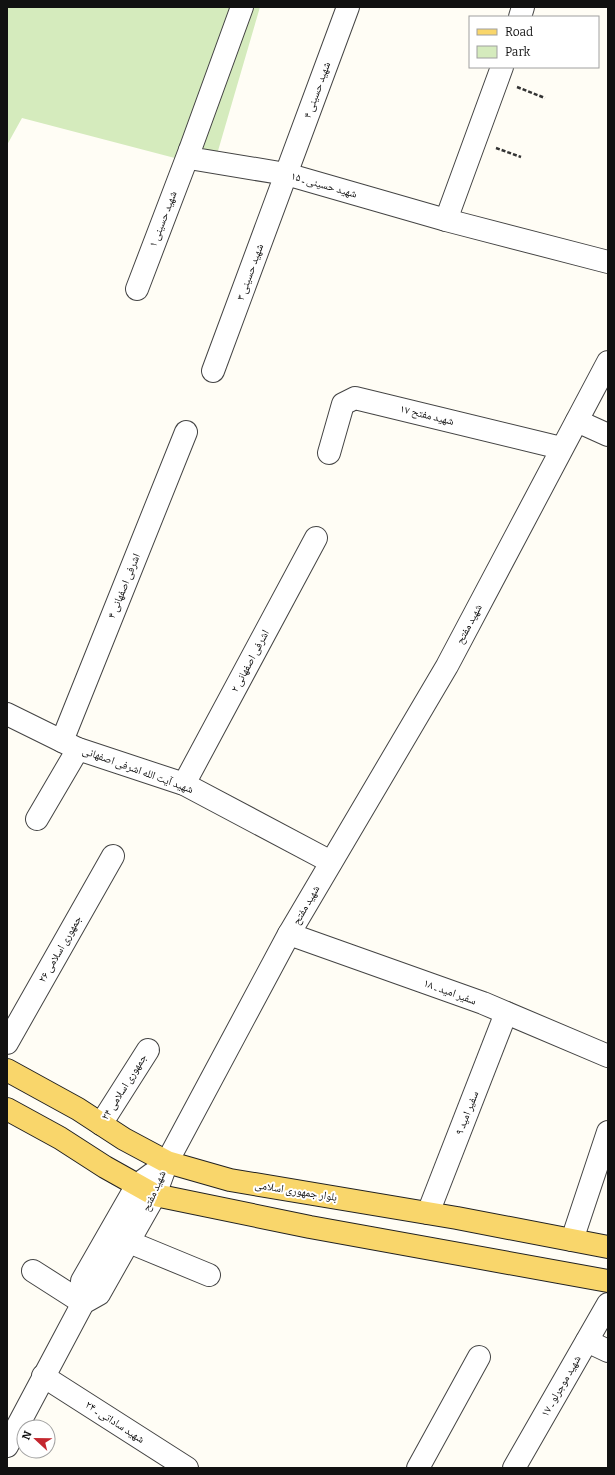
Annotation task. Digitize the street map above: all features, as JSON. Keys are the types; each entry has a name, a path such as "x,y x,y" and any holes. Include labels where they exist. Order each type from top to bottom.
{"main road":[{"name":"بلوار جمهوری اسلامی","path":"7,1070 78,1109 124,1139 167,1162 230,1180 428,1213 608,1247"},
{"path":"7,1109 60,1138 105,1167 146,1190 310,1227 608,1281"}],"street":[{"path":"190,150 242,7"},
{"name":"شهید حسینی ۴","path":"286,174 348,7"},
{"path":"446,220 500,73"},
{"name":"شهید حسینی ـ ۱۵","path":"190,150 195,159 286,174 446,220 608,262"},
{"name":"شهید حسینی ۱","path":"137,289 190,150"},
{"name":"شهید حسینی ۳","path":"213,371 286,174"},
{"name":"شهید مفتح","path":"7,1446 43,1376 84,1303 99,1294 129,1242 146,1190 167,1162 289,934 447,666 561,448 608,362"},
{"name":"شهید مفتح ۱۷","path":"329,453 343,404 355,398 561,448"},
{"path":"577,421 608,435"},
{"name":"اشرفی اصفهانی ۴","path":"38,819 70,745 186,432"},
{"name":"اشرفی اصفهانی ۲","path":"184,784 316,538"},
{"name":"شهید آیت الله اشرفی اصفهانی","path":"7,714 70,745 184,784 331,862"},
{"name":"جمهوری اسلامی ۲۶","path":"7,1043 113,856"},
{"name":"سفیر امید ـ ۱۸","path":"289,934 483,1003 608,1056"},
{"name":"سفیر امید ۹","path":"428,1213 506,1013"},
{"name":"جمهوری اسلامی ۲۴","path":"101,1124 148,1050"},
{"path":"572,1240 605,1142"},
{"path":"84,1303 82,1281 146,1190"},
{"path":"129,1242 208,1275"},
{"path":"33,1271 84,1303"},
{"name":"شهید موجرلو ـ ۱۷","path":"514,1468 608,1304"},
{"path":"587,1341 608,1351"},
{"path":"418,1468 479,1357"},
{"name":"شهید ساداتی ـ ۲۴","path":"43,1376 187,1468"}],"path":[{"path":"500,73 545,98"},
{"path":"475,140 521,158"}],"green space":[{"path":"7,7 260,7 213,168 22,118 7,145"}]}
